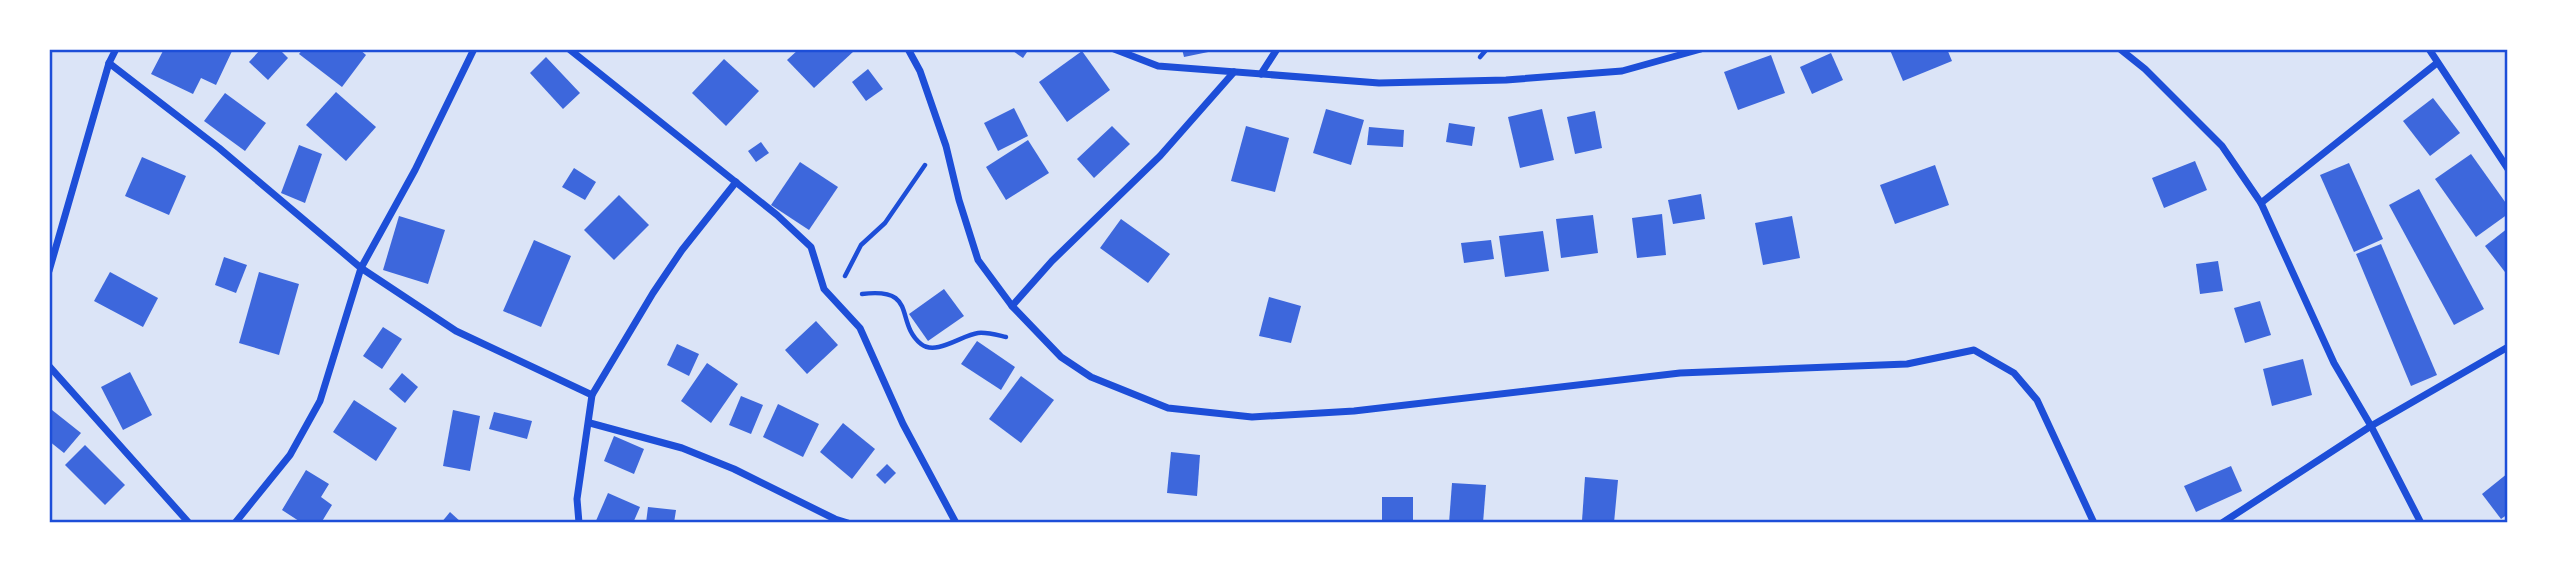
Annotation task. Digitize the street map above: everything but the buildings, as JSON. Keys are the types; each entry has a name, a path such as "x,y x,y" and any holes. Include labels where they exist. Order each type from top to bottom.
{"street":[{"path":"49,271 109,64 116,49"},
{"path":"235,523 290,455 320,401 361,268 415,170 474,49"},
{"path":"569,49 777,215 811,247 824,289 860,328 902,424 956,523"},
{"path":"908,49 920,71 943,138 978,260 1012,306 1061,357 1091,377 1168,408 1252,417 1353,411 1680,373 1907,364 1975,350 2014,373 2037,400 2094,523"},
{"path":"1114,49 1158,66 1379,83 1506,80 1622,71 1701,49"},
{"path":"1261,74 1277,49"},
{"path":"2120,49 2145,69 2222,146 2261,204 2334,363 2371,426 2421,523"},
{"path":"2429,49 2508,169"},
{"path":"2261,204 2437,63"},
{"path":"109,64 219,148 361,268 456,331 592,395"},
{"path":"1012,306 1052,261 1160,156 1234,72"},
{"path":"579,523 577,499 592,395 682,250 736,182"},
{"path":"2222,523 2371,426 2508,347"},
{"path":"49,366 189,523"},
{"path":"590,423 682,448 734,469 848,523"}],"path":[{"path":"833,298 861,245 885,223 943,138"},
{"path":"845,309 859,295 879,292 896,299 904,306 909,328 921,345 932,348 979,333 1007,337 1038,333"}],"shaded area":[{"path":"49,49 2508,49 2508,523 49,523"}]}
